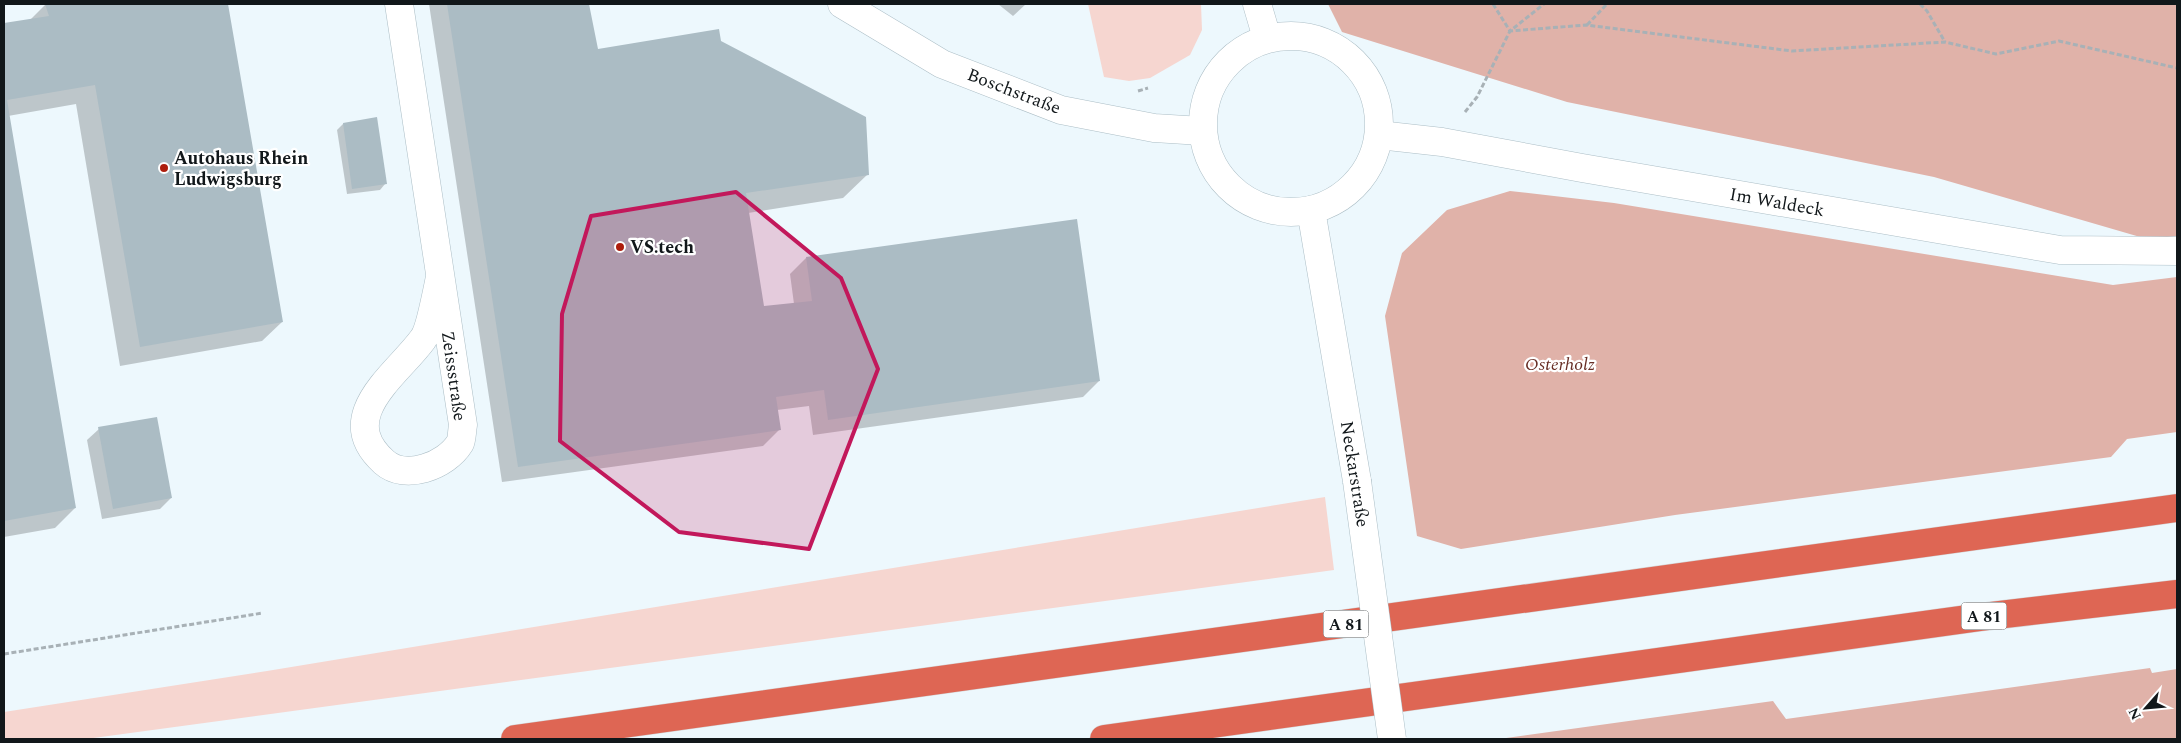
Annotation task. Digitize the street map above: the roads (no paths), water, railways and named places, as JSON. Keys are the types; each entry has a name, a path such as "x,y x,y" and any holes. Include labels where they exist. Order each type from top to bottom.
{"highway":[{"name":"A 81","path":"515,739 2177,508"},
{"name":"A 81","path":"1104,739 1981,616 2177,594"}],"street":[{"name":"Zeissstraße","path":"399,4 463,425 461,442 451,455 430,467 410,471 388,465 373,452 365,431 367,410 379,388 424,338 440,277"},
{"name":"Boschstraße","path":"842,4 942,64 1061,110 1154,128 1202,130"},
{"path":"1256,4 1267,38"},
{"path":"1292,35 1316,39 1339,49 1358,66 1371,87 1378,110 1379,135 1373,156 1364,175 1349,191 1331,203 1311,210 1280,212 1251,203 1227,186 1210,160 1202,130 1204,106 1212,83 1221,70 1245,48 1267,38 1292,35"},
{"name":"Im Waldeck","path":"1379,135 1442,142 1582,168 2060,250 2177,251"},
{"name":"Neckarstraße","path":"1311,210 1357,481 1392,739"}],"place":[{"name":"Autohaus Rhein Ludwigsburg","path":"164,168"},
{"name":"VS.tech","path":"620,247"}],"park label":[{"name":"Osterholz","path":"1560,364"}]}
